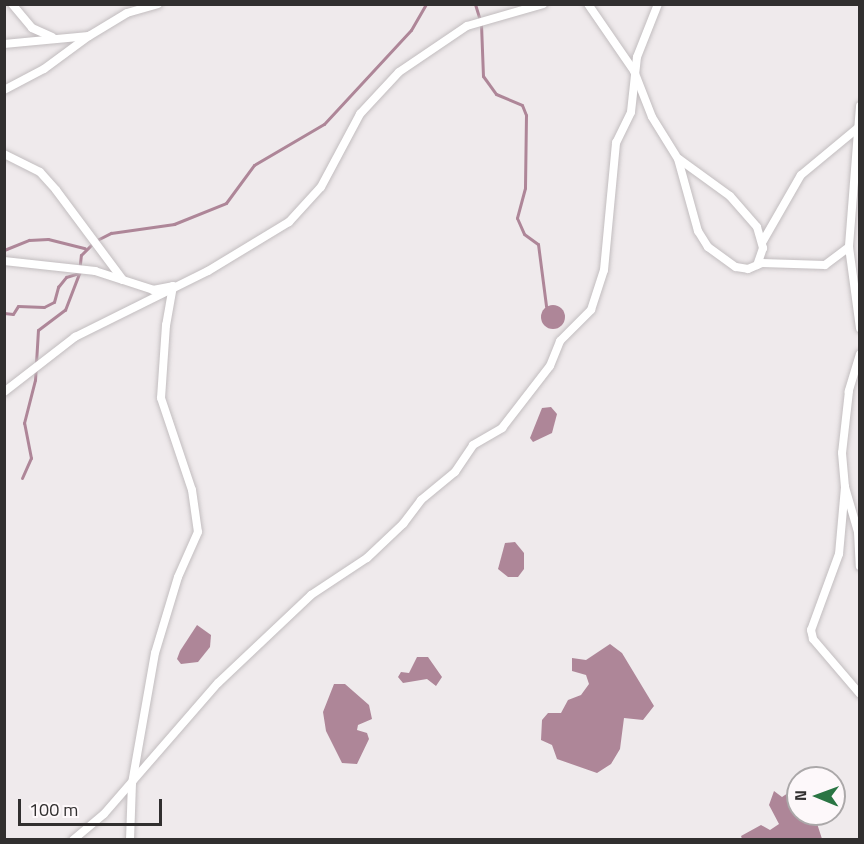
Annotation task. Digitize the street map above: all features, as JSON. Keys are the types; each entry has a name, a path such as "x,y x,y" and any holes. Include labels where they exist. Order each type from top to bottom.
{"street":[{"path":"12,4 32,28 56,38"},
{"path":"4,90 44,69 89,36 127,13 158,4"},
{"path":"4,392 75,337 173,286 208,271 289,222 321,187 360,114 399,72 467,26 543,4"},
{"path":"588,4 634,71 652,117 678,159 698,231 708,247 736,267 776,263 825,265 849,247"},
{"path":"73,840 104,814 218,683 311,595 367,558 393,530 403,524 421,500 455,471 473,445 502,428 550,366 560,341 591,310 604,270 611,167 616,143 631,112 634,71 658,4"},
{"path":"4,44 89,36"},
{"path":"860,106 849,247 860,328"},
{"path":"756,266 763,241 801,175 859,127"},
{"path":"4,154 40,172 123,280"},
{"path":"678,159 730,196 763,241"},
{"path":"4,261 95,271 153,290 173,286"},
{"path":"130,840 132,783 155,652 178,577 198,532 192,490 161,399 166,325 173,286"},
{"path":"860,354 849,391 844,434 845,487 839,554 811,630 813,639 860,694"},
{"path":"845,487 858,532 860,567"}],"shaded area":[{"path":"553,305 561,309 565,317 561,325 553,329 545,325 541,317 545,309"},
{"path":"551,407 557,414 552,433 533,442 530,438 542,408"},
{"path":"515,542 524,553 524,569 518,577 508,577 498,569 505,543"},
{"path":"197,625 211,635 210,647 198,662 181,664 177,659 180,651"},
{"path":"610,644 622,653 654,706 643,720 624,718 620,749 611,764 597,773 557,759 552,745 541,740 542,720 548,713 561,713 568,700 581,695 589,684 586,675 572,671 572,658 586,660"},
{"path":"417,657 428,657 442,677 436,686 427,679 403,683 398,677 401,672 409,673"},
{"path":"334,684 345,684 369,705 372,719 358,725 357,730 367,733 369,739 357,764 342,763 326,731 323,712"},
{"path":"774,791 782,797 786,794 786,826 818,826 822,839 742,839 741,836 761,825 770,830 779,824 769,805"}],"waterway":[{"path":"4,313 13,314 18,306 44,307 54,302 58,287 66,277 79,273 81,255 95,241 111,233 174,224 226,203 254,165 324,124 411,30 426,4"},
{"path":"475,4 481,24 483,76 496,94 522,105 526,115 525,188 517,218 524,234 538,244 546,306"},
{"path":"4,250 29,240 48,239 85,248"},
{"path":"22,478 31,458 24,423 35,380 38,330 65,310 79,273"}]}
